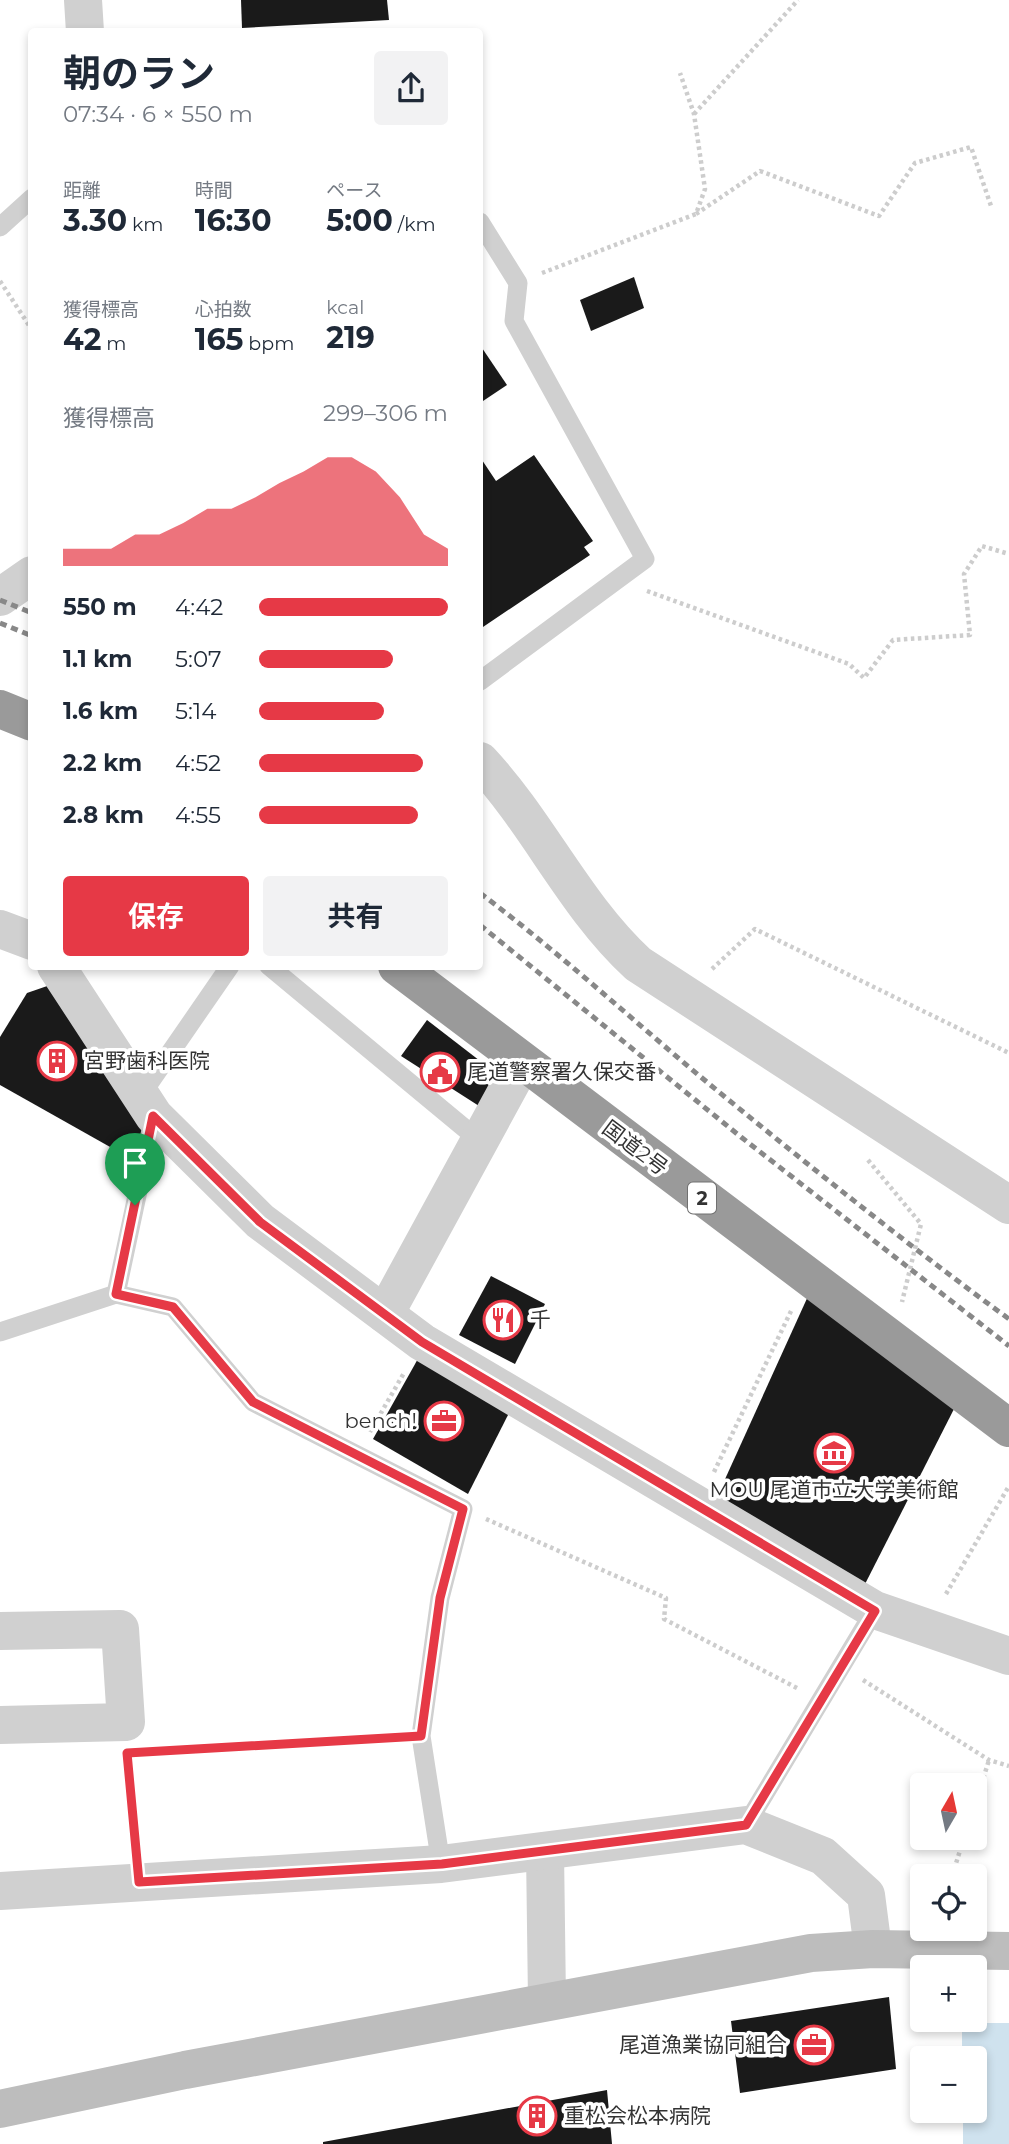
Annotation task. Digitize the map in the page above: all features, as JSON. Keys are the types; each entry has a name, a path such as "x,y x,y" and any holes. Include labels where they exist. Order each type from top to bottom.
{"highway":[{"path":"0,709 28,720"},
{"name":"国道2号","path":"402,970 1009,1428"}],"street":[{"path":"83,0 85,28"},
{"path":"0,597 28,578"},
{"path":"483,764 500,783 577,897 615,944 638,964 1009,1205"},
{"path":"0,929 28,940"},
{"path":"59,970 147,1105 260,1222 422,1342 875,1611 1009,1656"},
{"path":"385,1314 522,1063"},
{"path":"0,1632 120,1629 126,1722 0,1725"},
{"path":"0,1891 442,1864 746,1825 823,1856 866,1895 873,1949"},
{"path":"545,1851 547,2001"},
{"path":"0,2109 185,2070 811,1953 873,1949 1009,1951"}],"lane":[{"path":"0,227 28,202"},
{"path":"483,227 518,283 514,321 645,559 483,679"},
{"path":"116,1294 147,1105 228,970"},
{"path":"274,970 480,1141"},
{"path":"0,1332 116,1294 173,1307 253,1402 463,1509 440,1598 421,1736 442,1864"},
{"path":"746,1825 875,1611"}],"path":[{"path":"694,114 798,0"},
{"path":"680,73 694,114 705,189 696,214"},
{"path":"518,283 696,214 760,171 879,216 915,163 971,147 991,206"},
{"path":"0,281 28,324"},
{"path":"617,580 849,664 864,678 892,640 970,635 964,574 982,546 1009,554"},
{"path":"683,995 755,929 1009,1053"},
{"path":"853,1103 862,1152 920,1224 901,1305 891,1298"},
{"path":"697,1506 808,1277"},
{"path":"358,1455 422,1342"},
{"path":"926,1628 1009,1486"},
{"path":"463,1509 666,1598 664,1619 821,1700"},
{"path":"841,1667 989,1760 1009,1766"},
{"path":"139,1882 127,1753 421,1736"},
{"path":"985,1773 989,1760"}],"water":[{"path":"987,2023 1009,2023 1009,2144 963,2144 963,2123 987,2123 987,2046 962,2046 962,2032 987,2032"}],"building":[{"path":"241,0 387,0 389,20 242,28"},
{"path":"634,277 644,308 591,331 580,300"},
{"path":"483,349 507,385 483,401"},
{"path":"534,455 593,541 584,547 590,555 483,627 483,462 496,481"},
{"name":"宮野歯科医院","path":"53,984 147,1115 135,1161 0,1085 0,1037 27,993"},
{"path":"427,1020 506,1081 490,1113 401,1056"},
{"name":"千","path":"491,1276 545,1304 515,1364 459,1335"},
{"name":"MOU 尾道市立大学美術館","path":"809,1294 955,1407 862,1590 716,1499"},
{"name":"bench!","path":"424,1348 514,1403 468,1494 373,1439"},
{"name":"尾道漁業協同組合","path":"889,1997 896,2069 740,2093 731,2021"},
{"name":"重松会松本病院","path":"607,2090 612,2144 323,2144 323,2142"}],"railway":[{"path":"0,600 28,611"},
{"path":"0,623 28,634"},
{"path":"483,895 795,1154 1009,1319"},
{"path":"483,927 741,1137 1009,1346"}],"place":[{"name":"宮野歯科医院","path":"57,1061"},
{"name":"尾道警察署久保交番","path":"440,1072"},
{"name":"千","path":"503,1320"},
{"name":"bench!","path":"444,1421"},
{"name":"MOU 尾道市立大学美術館","path":"834,1453"},
{"name":"尾道漁業協同組合","path":"814,2045"},
{"name":"重松会松本病院","path":"537,2116"}],"route":[{"path":"153,1116 260,1222 422,1342 875,1611 746,1825 442,1864 139,1882 127,1753 421,1736 440,1598 463,1509 253,1402 173,1307 116,1294 135,1205 153,1116"}]}
